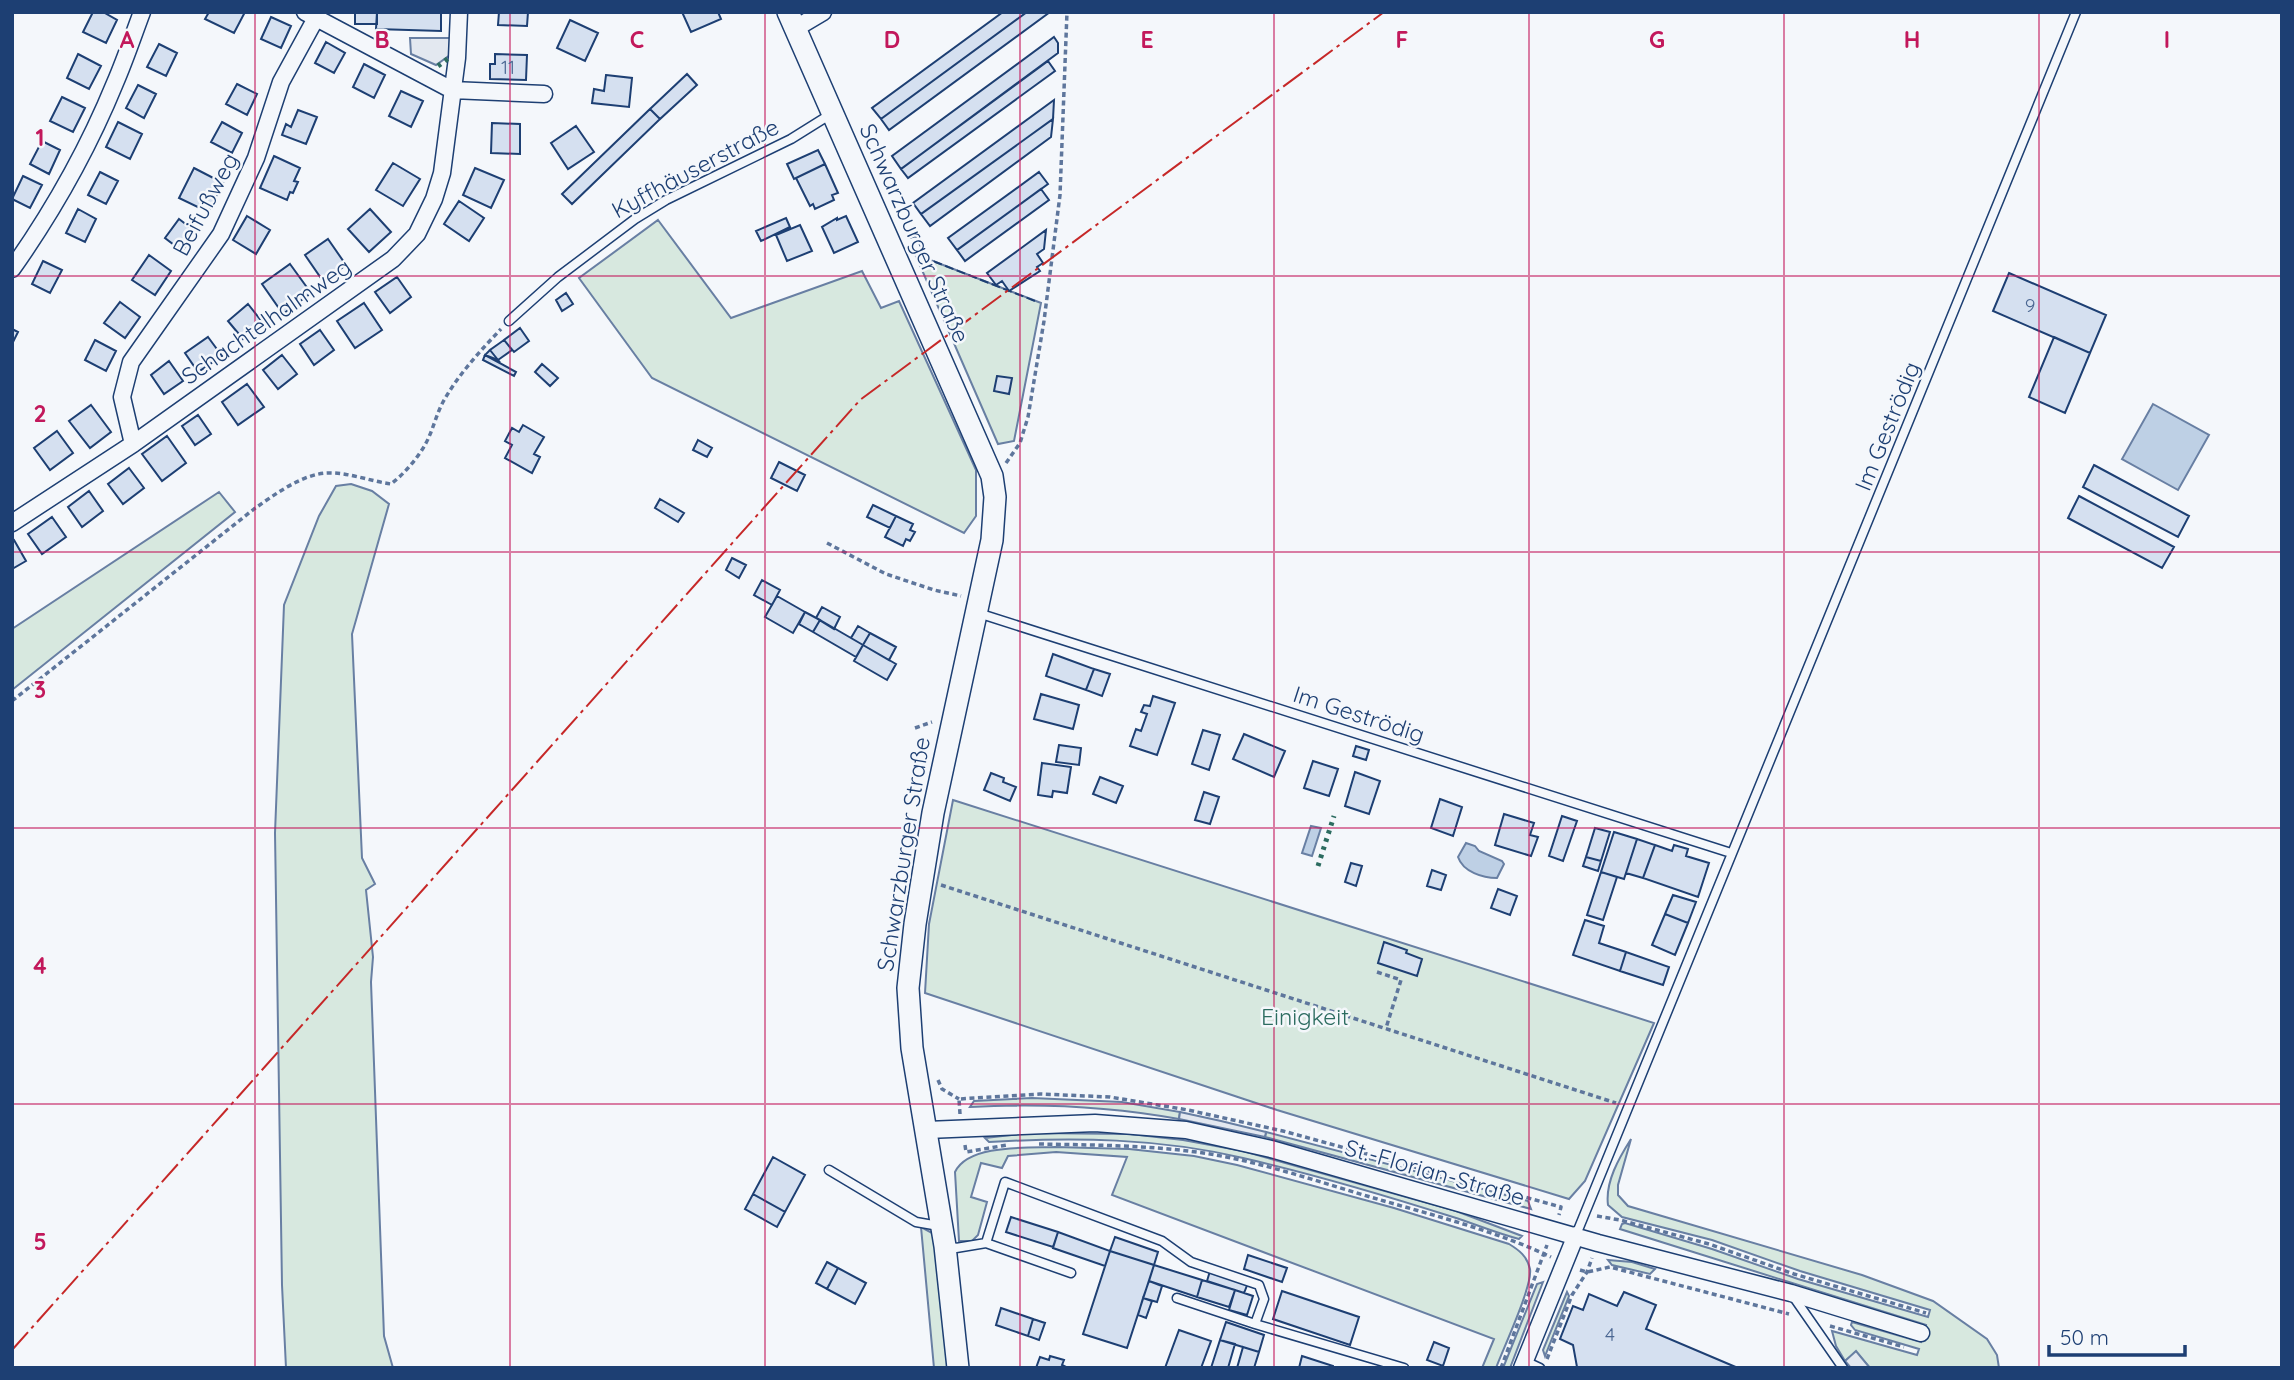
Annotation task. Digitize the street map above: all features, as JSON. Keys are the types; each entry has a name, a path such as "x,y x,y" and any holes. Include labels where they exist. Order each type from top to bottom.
{"street":[{"path":"12,269 45,222 81,156 115,84 142,12"},
{"name":"Schachtelhalmweg","path":"12,523 47,503 133,444 393,259 417,234 434,199 442,173 457,58 460,12"},
{"path":"792,20 821,14"},
{"path":"311,15 452,90 544,94"},
{"name":"Beifußweg","path":"133,444 122,397 131,362 220,234 256,158 281,82 311,15"},
{"name":"Schwarzburger Straße","path":"792,20 992,476 995,497 992,540 933,813 921,882 908,988 912,1048 944,1236 958,1368"},
{"name":"St.-Florian-Straße","path":"927,1130 1096,1123 1186,1130 1271,1149 1598,1243 1791,1293 1921,1333"},
{"path":"1523,1365 1576,1235"}],"lane":[{"name":"Im Geströdig","path":"1576,1235 2077,12"},
{"name":"Kyffhäuserstraße","path":"509,321 558,277 635,219 666,200 791,139 833,112"},
{"name":"Im Geströdig","path":"976,606 1731,853"},
{"path":"829,1170 944,1236 956,1248 986,1243 1071,1273"},
{"path":"986,1243 1005,1182 1162,1241 1191,1262 1259,1285 1264,1299 1255,1324"},
{"path":"1791,1293 1843,1368"},
{"path":"1177,1298 1404,1368"},
{"path":"1523,1365 1542,1368"}],"path":[{"path":"992,476 1013,456 1020,443 1028,417 1044,321 1060,195 1067,12"},
{"path":"12,701 214,540 288,485 325,473 391,484 401,476 427,441 444,401 458,380 480,351 509,321"},
{"path":"827,542 886,574 976,606"},
{"path":"921,882 938,884 1630,1107"},
{"path":"1377,972 1401,981 1386,1028"},
{"path":"966,1152 1016,1144"},
{"path":"1029,1144 1118,1145 1190,1151 1257,1165 1416,1210 1515,1242 1587,1272 1610,1267 1917,1351"},
{"path":"1584,1215 1609,1218 1709,1244 1794,1274 1926,1313"},
{"path":"1542,1368 1572,1295 1587,1272 1609,1218"},
{"path":"1501,1368 1554,1229"}],"green space":[{"path":"658,220 731,318 862,271 881,308 899,301 976,470 976,516 964,533 652,378 579,278"},
{"path":"915,254 1041,303 1014,441 998,444"},
{"path":"351,484 372,491 389,504 352,634 362,858 375,884 366,890 373,957 371,982 384,1336 393,1368 286,1368 282,1285 275,833 284,605 319,516 336,486"},
{"path":"219,492 235,512 12,690 12,629"},
{"name":"Einigkeit","path":"953,800 1654,1023 1585,1181 1569,1199 1277,1110 925,993 929,924"},
{"path":"1032,1098 1122,1102 1180,1112 1179,1119 1074,1107 970,1107 974,1101"},
{"path":"1266,1132 1528,1201 1531,1209 1265,1137"},
{"path":"1030,1133 1130,1134 1243,1151 1456,1211 1522,1236 1519,1239 1348,1185 1211,1151 1116,1141 989,1142 985,1138"},
{"path":"1631,1139 1618,1185 1618,1195 1628,1206 1862,1275 1933,1301 1987,1339 1997,1355 1999,1368 1870,1368 1856,1352 1845,1361 1836,1346 1832,1331 1917,1355 1919,1349 1855,1330 1852,1322 1921,1342 1926,1325 1620,1229 1625,1223 1798,1279 1928,1317 1930,1310 1800,1271 1712,1240 1622,1217 1608,1205 1608,1196 1614,1170"},
{"path":"999,1149 1129,1149 1194,1156 1237,1165 1394,1208 1509,1244 1525,1257 1529,1264 1530,1277 1496,1368 1482,1368 1494,1339 1112,1195 1127,1157 1056,1152 1008,1156 1002,1168 981,1163 971,1197 987,1202 978,1235 972,1241 959,1241 955,1172 962,1163 972,1156"},
{"path":"921,1227 934,1234 948,1368 934,1368"},
{"path":"1608,1260 1632,1262 1655,1269 1650,1274 1612,1265"},
{"path":"1543,1282 1510,1368 1503,1368 1537,1284"},
{"path":"1567,1292 1569,1296 1545,1356 1543,1350"}],"shaded area":[{"path":"410,38 450,38 450,55 436,65 411,54"},
{"path":"1180,1112 1266,1132 1265,1137 1179,1119"},
{"path":"1856,1351 1870,1368 1851,1368 1845,1361"}],"water":[{"path":"2153,404 2209,435 2178,490 2122,459"},
{"path":"1311,826 1321,828 1312,856 1302,853"},
{"path":"1466,843 1502,861 1504,864 1497,878 1480,875 1464,867 1458,857"}],"building":[{"path":"93,12 103,12 117,20 106,43 83,32"},
{"path":"209,12 245,12 234,33 205,19"},
{"path":"355,12 377,12 377,24 355,24"},
{"path":"377,12 441,12 441,31 376,29"},
{"path":"499,12 528,12 527,26 498,25"},
{"path":"682,12 718,12 721,19 691,32"},
{"path":"1003,12 1027,12 881,119 872,108"},
{"path":"1027,12 1050,12 889,130 881,119"},
{"path":"271,17 291,26 281,48 261,39"},
{"path":"570,20 598,33 585,61 557,48"},
{"path":"1054,37 1058,43 1058,53 901,169 892,156"},
{"path":"326,42 345,53 334,73 315,63"},
{"path":"159,44 177,53 166,76 147,67"},
{"path":"78,54 101,66 89,89 67,78"},
{"path":"495,54 527,55 526,80 490,79 490,64 495,64"},
{"path":"1048,61 1055,71 908,178 901,169"},
{"path":"364,64 385,75 374,98 353,87"},
{"path":"687,74 697,85 660,119 650,109"},
{"path":"606,75 632,78 629,107 592,103 594,89 604,91"},
{"path":"237,84 257,94 247,115 226,104"},
{"path":"138,85 156,94 144,118 126,108"},
{"path":"401,91 423,101 411,127 389,116"},
{"path":"62,97 85,108 73,132 50,121"},
{"path":"1054,100 1053,119 921,214 913,203"},
{"path":"650,109 660,119 572,204 562,194"},
{"path":"298,110 317,117 306,144 282,135 286,124 291,127"},
{"path":"1053,119 1051,137 930,226 921,214"},
{"path":"118,122 142,134 130,159 106,147"},
{"path":"222,122 242,133 232,153 211,142"},
{"path":"492,123 520,124 520,154 491,153"},
{"path":"576,126 594,152 568,169 551,143"},
{"path":"42,141 60,150 49,174 30,164"},
{"path":"818,150 825,164 794,179 787,164"},
{"path":"274,156 300,168 294,181 298,182 287,200 260,188"},
{"path":"393,163 420,179 403,206 376,190"},
{"path":"825,164 838,193 832,195 834,200 815,209 813,204 810,206 796,178"},
{"path":"194,168 223,183 208,212 179,198"},
{"path":"475,168 504,180 491,208 463,195"},
{"path":"100,172 118,181 106,204 88,195"},
{"path":"1039,172 1048,184 957,250 948,238"},
{"path":"23,176 42,185 30,208 12,199"},
{"path":"1041,189 1049,200 965,261 957,250"},
{"path":"459,201 484,218 469,241 444,224"},
{"path":"78,209 96,219 85,242 66,233"},
{"path":"370,209 391,232 369,252 348,229"},
{"path":"247,216 270,230 256,254 233,240"},
{"path":"846,216 858,242 834,253 822,227"},
{"path":"786,218 790,227 761,241 756,231"},
{"path":"179,219 196,232 182,251 165,238"},
{"path":"800,225 812,251 787,261 776,235"},
{"path":"1046,230 1044,249 1037,254 1043,263 1037,267 1040,271 1009,291 1002,281 996,285 987,273"},
{"path":"328,239 346,265 323,281 305,255"},
{"path":"149,255 171,271 155,295 132,280"},
{"path":"43,261 62,270 50,293 32,284"},
{"path":"290,264 311,293 283,314 262,284"},
{"path":"2009,273 2106,315 2090,353 1993,311"},
{"path":"397,277 411,297 390,313 375,292"},
{"path":"566,293 573,304 562,311 556,300"},
{"path":"120,302 140,317 125,338 104,323"},
{"path":"364,303 382,330 355,348 337,321"},
{"path":"248,304 263,323 243,339 228,321"},
{"path":"520,328 529,341 514,352 504,340"},
{"path":"12,329 18,332 12,344"},
{"path":"320,330 334,350 314,365 300,344"},
{"path":"208,337 222,356 198,372 185,353"},
{"path":"2054,337 2090,353 2065,413 2029,397"},
{"path":"95,340 116,351 106,371 85,360"},
{"path":"504,340 512,350 498,360 490,350"},
{"path":"490,350 498,360 485,355"},
{"path":"282,355 297,374 278,389 263,370"},
{"path":"485,355 516,372 514,376 483,360"},
{"path":"169,361 183,381 164,394 151,375"},
{"path":"542,364 558,378 550,386 535,372"},
{"path":"997,376 1012,378 1009,394 994,391"},
{"path":"247,384 264,407 238,425 222,402"},
{"path":"91,405 111,432 90,448 69,421"},
{"path":"198,415 211,434 195,445 182,426"},
{"path":"523,425 544,437 534,454 540,457 532,473 505,458 512,445 505,441 512,428 519,432"},
{"path":"57,431 73,453 50,470 34,448"},
{"path":"167,436 186,463 162,481 142,454"},
{"path":"698,440 712,448 707,457 693,450"},
{"path":"779,462 805,475 797,491 771,478"},
{"path":"2094,465 2189,516 2178,537 2083,487"},
{"path":"129,468 144,488 123,504 108,484"},
{"path":"89,491 103,511 82,527 68,507"},
{"path":"2079,496 2174,547 2162,568 2068,518"},
{"path":"660,499 684,513 678,522 655,508"},
{"path":"873,505 896,516 890,528 867,517"},
{"path":"896,516 913,524 910,530 915,532 910,541 906,539 903,546 885,537"},
{"path":"52,517 66,537 42,554 28,534"},
{"path":"14,540 26,561 12,569 12,541"},
{"path":"732,558 746,565 739,578 726,570"},
{"path":"762,580 780,590 772,605 754,595"},
{"path":"777,596 805,612 793,633 765,617"},
{"path":"822,607 840,617 834,629 816,618"},
{"path":"805,612 820,620 813,632 799,624"},
{"path":"820,620 863,645 856,657 813,632"},
{"path":"858,626 870,633 863,645 851,638"},
{"path":"870,633 896,647 889,660 863,645"},
{"path":"863,645 896,664 887,680 854,661"},
{"path":"1053,654 1094,669 1086,690 1046,676"},
{"path":"1094,669 1110,674 1102,696 1086,690"},
{"path":"1041,694 1079,705 1073,729 1034,719"},
{"path":"1153,696 1175,703 1157,755 1130,746 1136,729 1141,731 1147,714 1141,712 1144,705 1150,706"},
{"path":"1203,730 1220,735 1209,770 1192,764"},
{"path":"1244,734 1285,751 1274,777 1233,759"},
{"path":"1059,745 1081,748 1079,765 1056,762"},
{"path":"1356,746 1369,750 1366,760 1353,756"},
{"path":"1313,761 1338,769 1329,796 1304,788"},
{"path":"1042,763 1071,767 1067,793 1053,791 1052,797 1038,795"},
{"path":"1355,772 1380,781 1369,814 1345,806"},
{"path":"991,773 1016,787 1010,801 984,790"},
{"path":"1100,777 1123,786 1116,803 1093,794"},
{"path":"1204,792 1219,797 1210,824 1195,820"},
{"path":"1440,799 1462,807 1453,836 1431,828"},
{"path":"1504,814 1534,823 1530,835 1538,837 1531,856 1495,845"},
{"path":"1562,816 1577,821 1563,861 1549,856"},
{"path":"1595,828 1610,832 1601,861 1586,857"},
{"path":"1614,832 1637,839 1624,879 1601,872"},
{"path":"1637,839 1655,845 1643,878 1626,873"},
{"path":"1655,845 1672,851 1674,845 1688,849 1686,856 1709,863 1698,897 1643,878"},
{"path":"1586,857 1601,861 1598,871 1583,866"},
{"path":"1351,863 1362,866 1356,886 1345,882"},
{"path":"1432,870 1446,875 1441,890 1427,886"},
{"path":"1601,872 1617,877 1603,920 1587,915"},
{"path":"1498,889 1517,896 1510,915 1491,908"},
{"path":"1673,895 1696,902 1688,923 1665,914"},
{"path":"1665,914 1688,923 1675,955 1652,945"},
{"path":"1585,920 1604,926 1599,943 1626,952 1620,971 1573,955"},
{"path":"1384,942 1422,959 1417,976 1378,963"},
{"path":"1626,952 1669,967 1663,985 1620,971"},
{"path":"773,1157 805,1175 785,1212 753,1194"},
{"path":"753,1194 785,1212 777,1227 745,1209"},
{"path":"1011,1217 1058,1232 1053,1247 1006,1232"},
{"path":"1058,1232 1110,1251 1105,1266 1053,1248"},
{"path":"1115,1237 1158,1252 1154,1265 1110,1251"},
{"path":"1110,1251 1154,1265 1127,1348 1083,1334"},
{"path":"1248,1255 1287,1268 1282,1282 1244,1269"},
{"path":"827,1262 838,1268 827,1289 816,1283"},
{"path":"1154,1265 1202,1280 1197,1297 1149,1281"},
{"path":"838,1268 866,1283 855,1304 827,1289"},
{"path":"1210,1271 1248,1283 1244,1293 1207,1281"},
{"path":"1202,1280 1235,1290 1229,1307 1197,1297"},
{"path":"1149,1281 1162,1286 1157,1302 1143,1298"},
{"path":"1235,1290 1253,1296 1247,1315 1229,1310"},
{"path":"1282,1291 1359,1317 1350,1345 1273,1319"},
{"path":"1624,1292 1656,1305 1646,1329 1738,1368 1577,1367 1573,1345 1560,1339 1573,1306 1583,1310 1589,1294 1617,1306"},
{"path":"1143,1298 1152,1301 1146,1318 1138,1315"},
{"path":"1001,1308 1033,1319 1028,1336 996,1325"},
{"path":"1033,1319 1045,1323 1039,1340 1028,1336"},
{"path":"1226,1322 1264,1335 1259,1352 1220,1340"},
{"path":"1179,1330 1211,1341 1201,1368 1165,1368"},
{"path":"1220,1340 1235,1344 1228,1368 1211,1368"},
{"path":"1434,1342 1449,1348 1443,1366 1427,1360"},
{"path":"1243,1347 1259,1352 1254,1368 1237,1368"},
{"path":"1050,1356 1064,1360 1062,1365 1068,1368 1036,1368 1040,1357 1049,1360"},
{"path":"1302,1356 1333,1366 1333,1368 1299,1368"}],"hedge":[{"path":"438,66 450,57"},
{"path":"1318,866 1334,816"}],"fence":[{"path":"909,238 916,236 922,249 915,254 1035,301"}],"power":[{"path":"12,1350 860,400 1384,12"}]}
